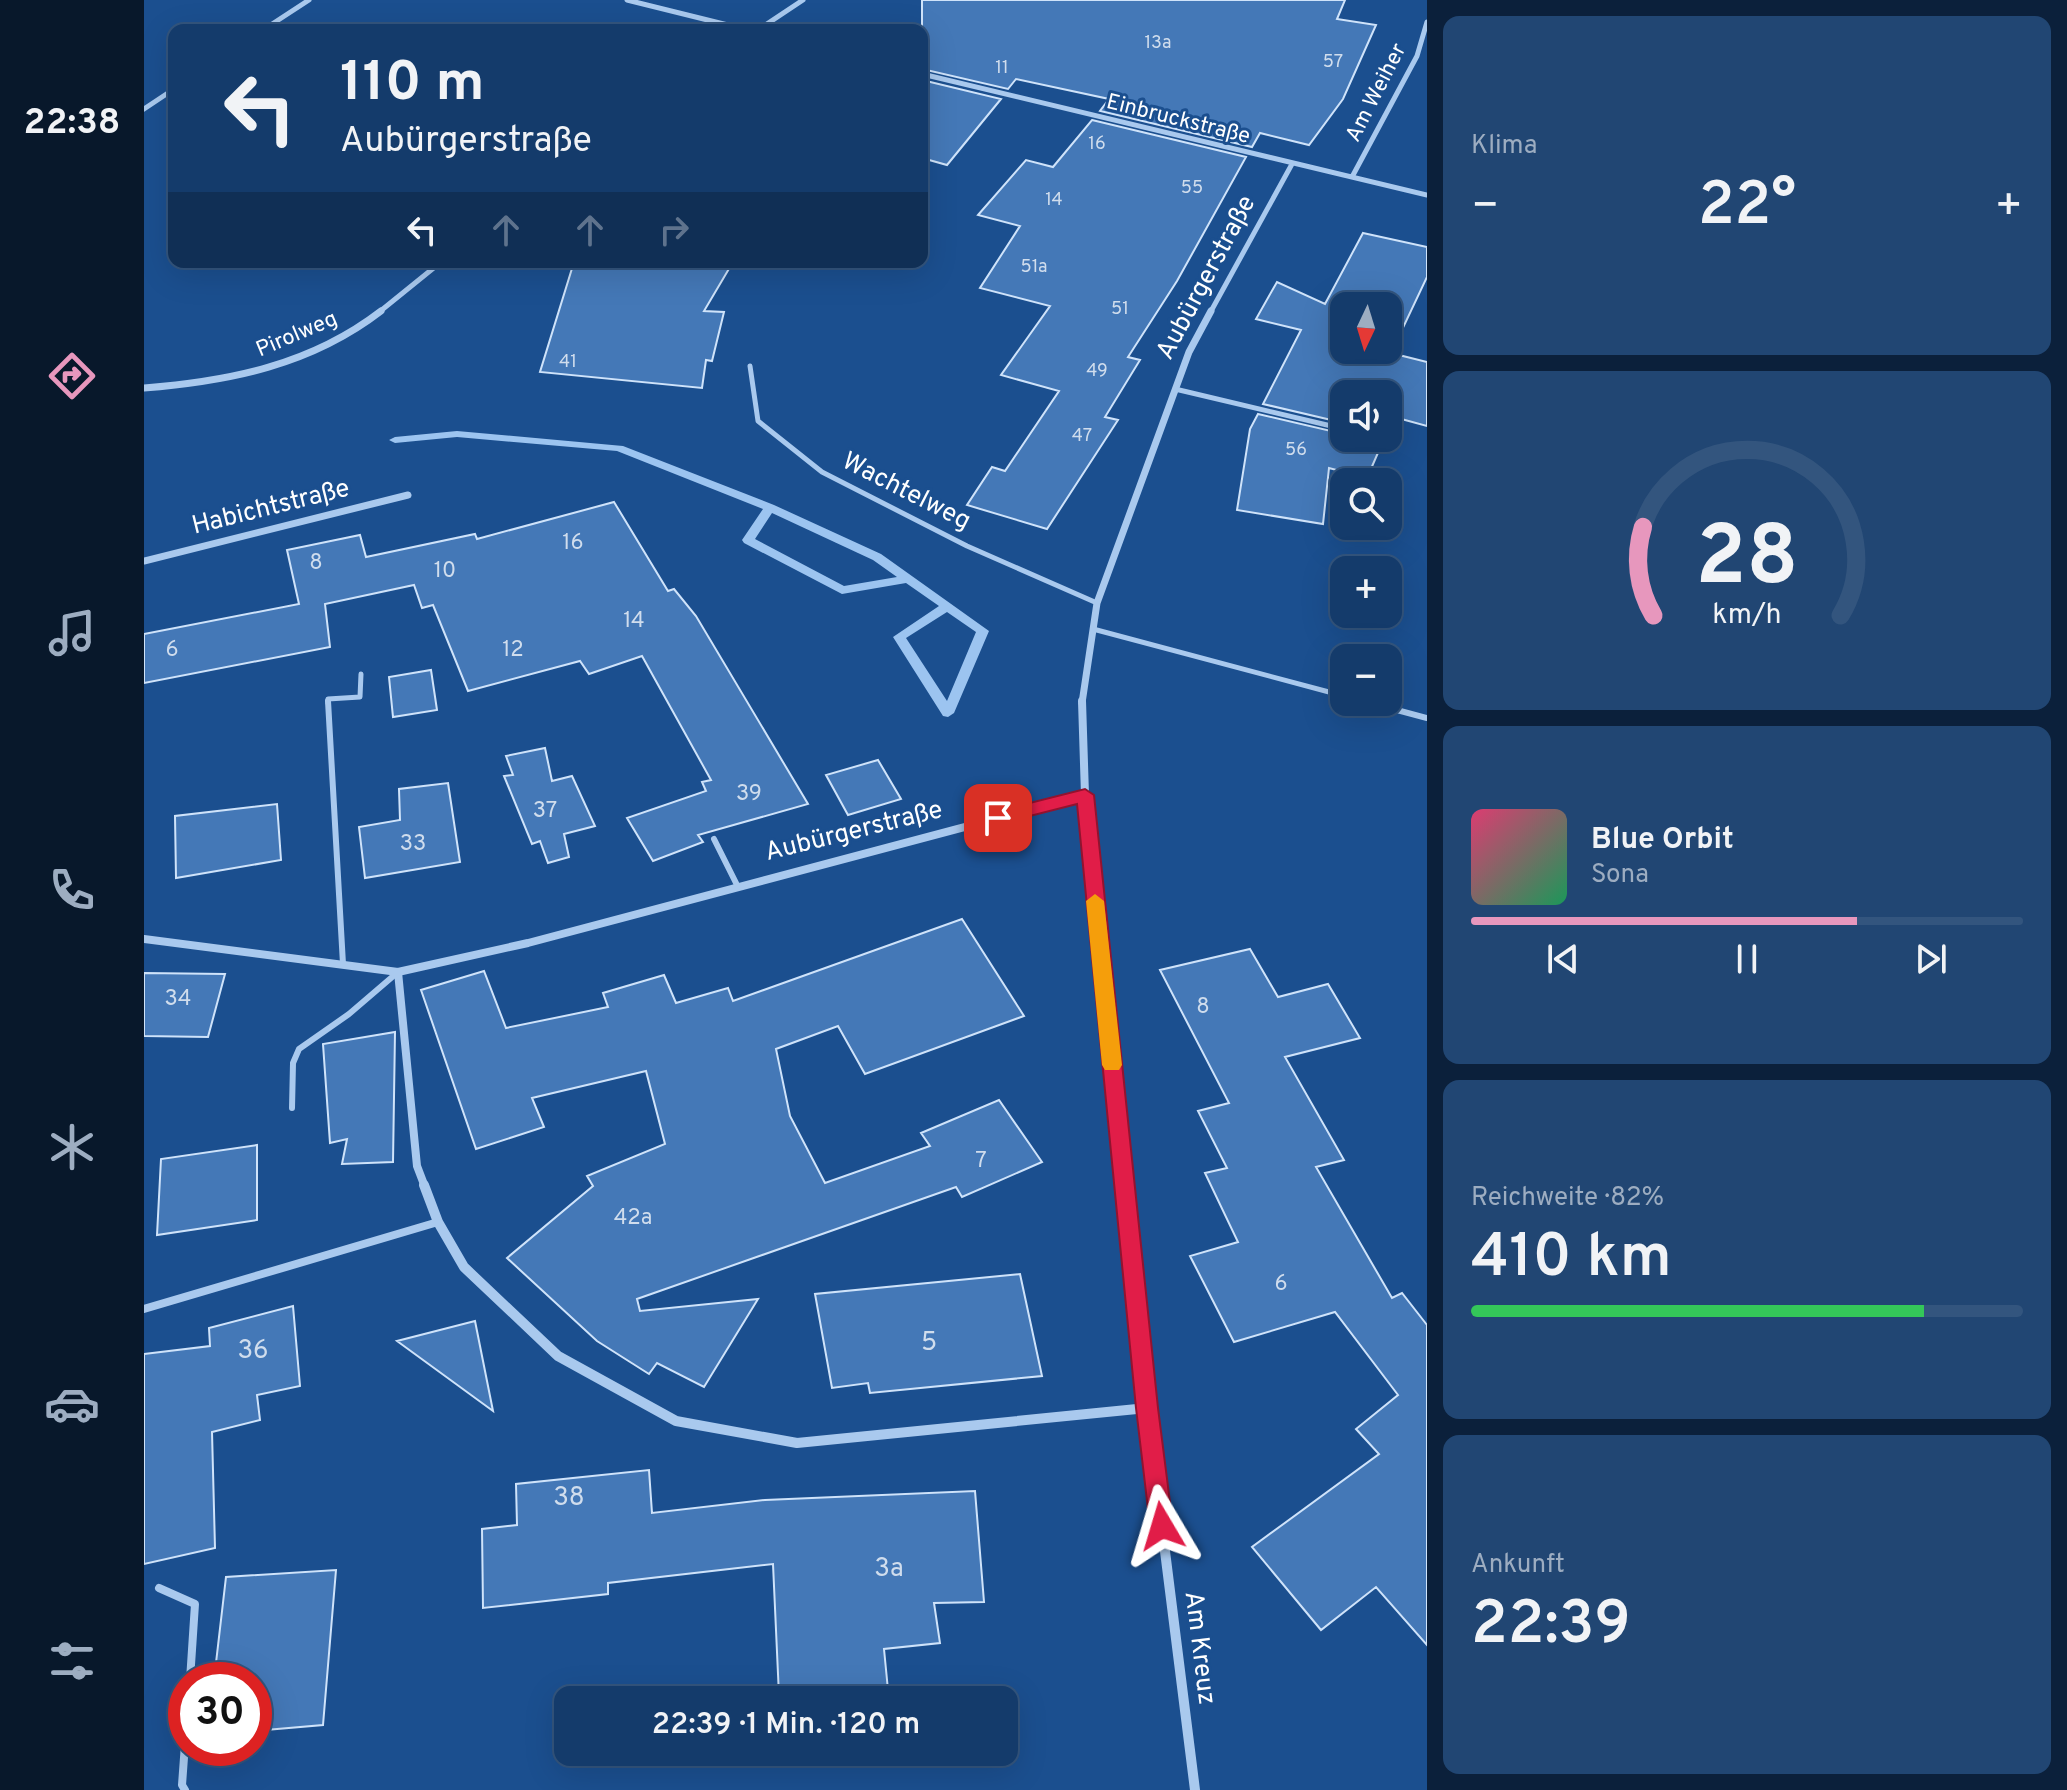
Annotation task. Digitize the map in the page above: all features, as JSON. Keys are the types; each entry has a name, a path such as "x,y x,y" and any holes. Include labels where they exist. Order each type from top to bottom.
{"street":[{"path":"272,24 309,0"},
{"path":"627,0 724,24"},
{"path":"767,24 803,0"},
{"name":"Am Weiher","path":"1352,177 1417,56 1427,22"},
{"name":"Einbruckstraße","path":"928,75 1427,195"},
{"path":"144,109 168,93"},
{"name":"Aubürgerstraße","path":"144,939 398,972 528,943 1085,795 1082,694 1097,603 1189,352 1292,164"},
{"name":"Pirolweg","path":"144,388 184,385 273,368 344,337 433,268"},
{"name":"Habichtstraße","path":"144,561 408,495"},
{"name":"Am Kreuz","path":"1085,795 1147,1408 1195,1790"},
{"path":"398,972 417,1166 438,1222 464,1267 558,1356 676,1421 797,1443 1147,1408"}],"lane":[{"name":"Wachtelweg","path":"750,366 758,421 822,472 967,546 1097,603"},
{"path":"1175,389 1330,426"},
{"path":"1093,629 1330,692"},
{"path":"343,964 328,699 360,697 361,674"},
{"path":"1402,711 1427,718"},
{"path":"714,839 737,885"},
{"path":"292,1108 293,1063 299,1049 349,1014 398,972"},
{"path":"144,1309 212,1286 438,1222"},
{"path":"159,1588 195,1604 191,1662"},
{"path":"183,1766 182,1785 185,1790"}],"building":[{"path":"922,0 1345,0 1337,19 1376,25 1343,99 1309,145 1260,133 1252,147 1100,111 1109,99 1016,79 1008,89 928,70 928,24 922,24"},
{"path":"928,81 1001,99 947,165 928,160"},
{"path":"1092,120 1246,157 1177,281 1128,357 1140,360 1105,417 1118,420 1047,529 967,505 992,467 1005,471 1059,391 1001,375 1050,306 980,288 1020,226 978,215 1026,160 1053,167"},
{"path":"1363,233 1427,247 1427,277 1402,330 1402,292 1331,292"},
{"path":"572,268 729,268 704,311 724,312 712,361 706,360 702,388 540,372"},
{"path":"1277,282 1325,304 1330,295 1330,364 1402,364 1402,356 1427,362 1427,426 1402,419 1402,380 1330,380 1330,420 1263,404 1301,330 1256,319"},
{"path":"1258,414 1330,431 1330,452 1378,452 1371,468 1329,468 1323,524 1237,510 1250,429"},
{"path":"614,502 668,591 674,589 696,616 808,804 698,835 703,842 653,861 627,818 706,791 702,782 711,780 642,656 589,674 580,661 468,691 433,605 422,608 414,585 325,604 330,647 144,683 144,634 299,604 287,550 360,535 366,557 475,534 477,539"},
{"path":"431,670 437,710 393,717 389,677"},
{"path":"545,748 552,781 572,776 595,826 564,834 569,857 548,863 540,841 532,844 504,776 513,775 506,756"},
{"path":"878,760 901,799 848,815 826,775"},
{"path":"448,783 460,862 365,878 359,827 400,820 399,789"},
{"path":"277,804 281,860 176,878 175,816"},
{"path":"962,919 1024,1016 865,1074 838,1026 776,1049 790,1116 825,1183 930,1146 921,1133 999,1100 1042,1162 962,1197 956,1187 637,1299 640,1311 758,1299 704,1387 657,1363 649,1374 597,1341 507,1258 593,1186 587,1176 665,1144 646,1071 532,1098 544,1127 476,1149 421,990 484,971 506,1028 608,1007 603,993 664,975 676,1003 728,988 733,1001"},
{"path":"1250,949 1278,997 1328,984 1360,1038 1285,1057 1344,1160 1316,1167 1392,1298 1402,1293 1427,1325 1427,1645 1376,1587 1321,1630 1252,1547 1379,1454 1356,1429 1398,1395 1335,1312 1234,1342 1190,1256 1238,1242 1205,1173 1227,1168 1198,1111 1229,1103 1160,970"},
{"path":"144,973 225,974 208,1037 144,1036"},
{"path":"395,1032 393,1162 342,1164 347,1139 330,1143 323,1044"},
{"path":"257,1145 257,1220 157,1235 161,1159"},
{"path":"1020,1274 1042,1376 870,1393 868,1383 832,1388 815,1294"},
{"path":"293,1306 300,1386 257,1395 260,1420 212,1432 215,1548 144,1564 144,1354 210,1346 209,1328"},
{"path":"475,1321 493,1411 397,1341"},
{"path":"649,1470 652,1513 765,1500 975,1491 984,1602 934,1603 940,1643 884,1649 888,1686 779,1686 773,1564 608,1583 608,1594 483,1608 482,1529 517,1525 516,1484"},
{"path":"336,1570 323,1725 272,1729 272,1662 216,1662 226,1577"}],"waterway":[{"path":"395,440 457,434 619,448 770,508"},
{"path":"770,508 877,557 983,631 948,713 899,637 947,606"},
{"path":"770,508 748,540 842,590 908,579"}],"slow traffic":[{"path":"1095,901 1112,1065"}],"route":[{"path":"998,818 1085,795 1147,1408 1162,1526"}]}
